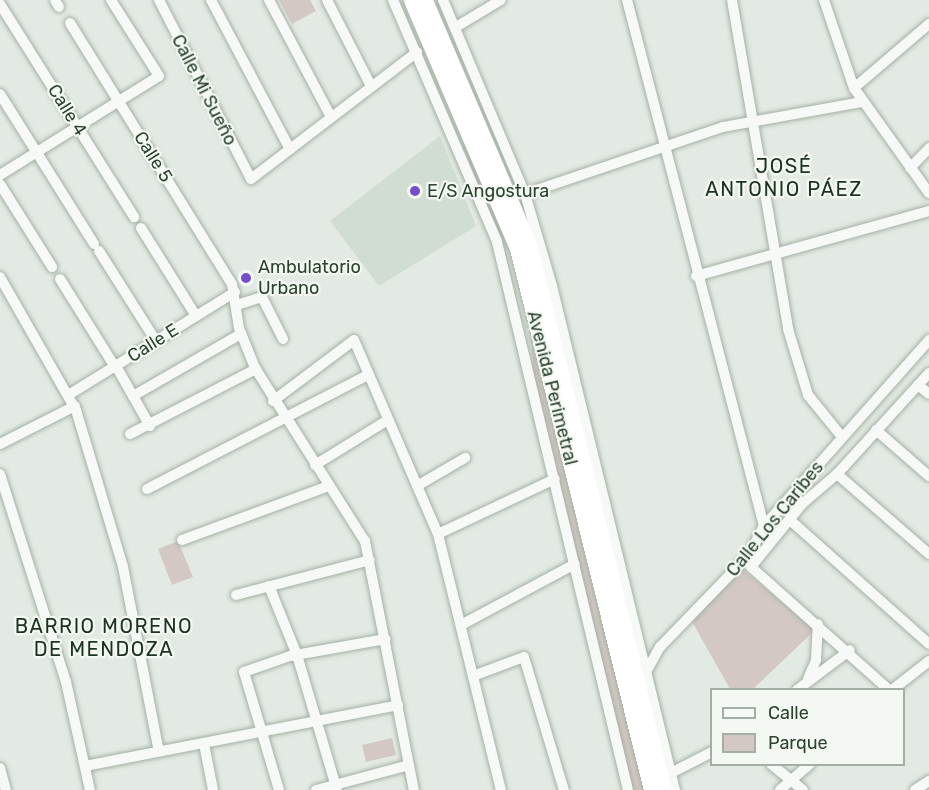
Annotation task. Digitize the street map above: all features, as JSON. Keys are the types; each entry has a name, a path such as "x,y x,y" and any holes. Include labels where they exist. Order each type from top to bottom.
{"highway":[{"name":"Avenida Perimetral","path":"411,0 502,205 525,277 651,790"},
{"name":"Avenida Perimetral","path":"425,0 529,244 664,790"}],"street":[{"path":"0,176 159,76 111,0"},
{"name":"Calle Mi Sueño","path":"159,0 251,179 290,149"},
{"path":"211,0 290,149 417,52"},
{"path":"269,0 331,117"},
{"path":"327,0 371,86"},
{"name":"Avenida Perimetral","path":"393,0 459,146 497,242 628,790"},
{"path":"443,0 525,194 675,790"},
{"path":"456,27 501,0"},
{"path":"627,0 696,276 764,526"},
{"path":"732,0 774,256 801,376 819,415 842,437"},
{"path":"825,0 854,88 929,193"},
{"name":"Calle 4","path":"0,4 134,217"},
{"name":"Calle 5","path":"70,23 235,292"},
{"path":"854,88 929,24"},
{"path":"451,90 459,146"},
{"path":"0,94 156,341"},
{"path":"525,194 751,121 862,102"},
{"path":"910,168 929,147"},
{"path":"0,184 52,267"},
{"path":"696,276 929,211"},
{"path":"141,228 196,316"},
{"path":"497,242 525,277"},
{"path":"0,277 75,406 123,567 159,752"},
{"path":"60,279 150,426"},
{"path":"235,292 241,334 256,369 286,421 360,532 370,560 414,790"},
{"name":"Calle E","path":"70,394 235,292"},
{"path":"237,305 262,297 283,339"},
{"path":"133,396 241,334"},
{"path":"273,400 354,340 438,534 501,790"},
{"name":"Calle Los Caribes","path":"646,672 660,647 749,555 764,526 929,340"},
{"path":"130,434 150,426 256,369"},
{"path":"889,688 850,650 751,567 790,520 837,474 929,373"},
{"path":"147,489 286,421 368,375"},
{"path":"918,385 929,394"},
{"path":"0,444 75,406"},
{"path":"315,465 388,420"},
{"path":"876,430 929,476"},
{"path":"417,486 465,458"},
{"path":"0,474 66,682 90,790"},
{"path":"837,474 929,554"},
{"path":"438,534 555,478"},
{"path":"182,540 329,486"},
{"path":"790,520 929,644"},
{"path":"236,596 370,560"},
{"path":"461,625 575,564"},
{"path":"269,586 297,655 336,788"},
{"path":"807,680 816,660 818,624"},
{"path":"279,790 244,672 297,655 386,639"},
{"path":"641,648 660,647"},
{"path":"799,688 850,650"},
{"path":"473,676 524,657 564,790"},
{"path":"894,688 929,661"},
{"path":"85,766 398,705"},
{"path":"204,744 213,790"},
{"path":"671,773 710,753"},
{"path":"316,790 336,788 409,765"},
{"path":"772,766 803,790"},
{"path":"780,790 809,766"},
{"path":"0,768 6,790"},
{"path":"915,790 929,780"}],"shaded area":[{"name":"E/S Angostura","path":"440,136 476,226 379,286 330,221"}],"green space":[{"path":"279,0 310,0 316,11 292,24"},
{"path":"460,136 501,222 512,256 489,214"},
{"path":"531,338 644,790 633,790 533,370"},
{"path":"178,541 193,577 172,585 158,549"},
{"path":"742,569 815,630 754,688 729,688 690,618"},
{"path":"392,738 396,755 366,762 362,745"}],"place":[{"name":"E/S Angostura","path":"415,191"},
{"name":"Ambulatorio Urbano","path":"246,278"}],"district":[{"name":"JOSÉ ANTONIO PÁEZ","path":"784,178"},
{"name":"BARRIO MORENO DE MENDOZA","path":"104,638"}]}
